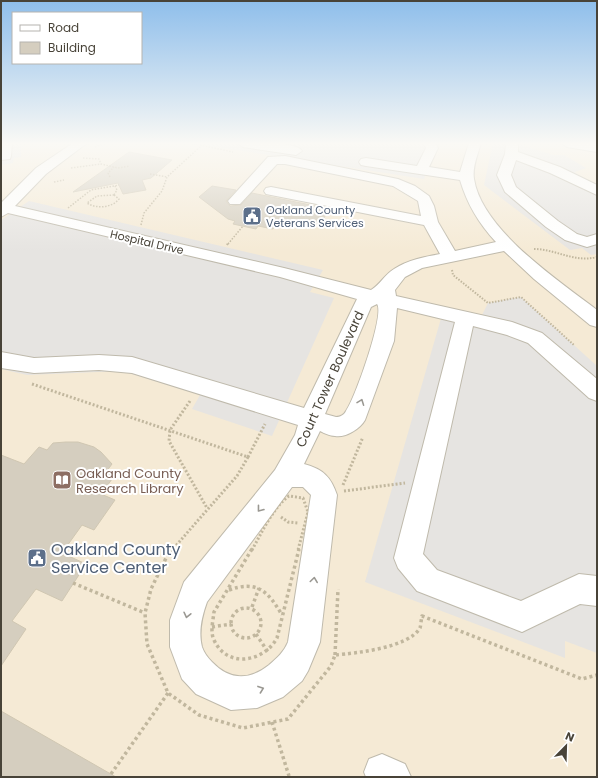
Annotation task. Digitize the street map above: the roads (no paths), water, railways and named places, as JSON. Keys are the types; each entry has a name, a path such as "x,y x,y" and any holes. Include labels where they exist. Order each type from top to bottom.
{"street":[{"name":"Hospital Drive","path":"2,209 32,179"},
{"path":"236,201 256,179"},
{"path":"380,179 398,183 424,199 430,222 450,260"},
{"path":"468,179 477,209 491,228 507,245 597,320"},
{"path":"506,179 510,189 552,224 571,237 587,242 597,239"},
{"path":"577,179 597,191"},
{"path":"271,191 430,222"},
{"name":"Hospital Drive","path":"2,209 284,273 324,286 382,295 465,319 512,329 535,338 597,392"},
{"name":"Court Tower Boulevard","path":"284,478 297,475 308,476 319,484 324,495 304,642 297,660 290,669 271,685 257,691 244,693 231,692 208,682 194,667 189,658 184,638 187,611 201,585 284,478 306,437 316,407 363,304 382,295 395,277 411,267 450,260 507,245"},
{"name":"Court Tower Boulevard","path":"312,419 336,427 350,423 357,414 384,340 388,310 382,295"},
{"path":"465,319 408,558 427,581 522,617 579,590 597,591"},
{"path":"1,360 40,366 123,363 312,419"}],"place":[{"name":"Oakland County Veterans Services","path":"252,216"},
{"name":"Oakland County Research Library","path":"62,480"},
{"name":"Oakland County Service Center","path":"37,558"}]}
